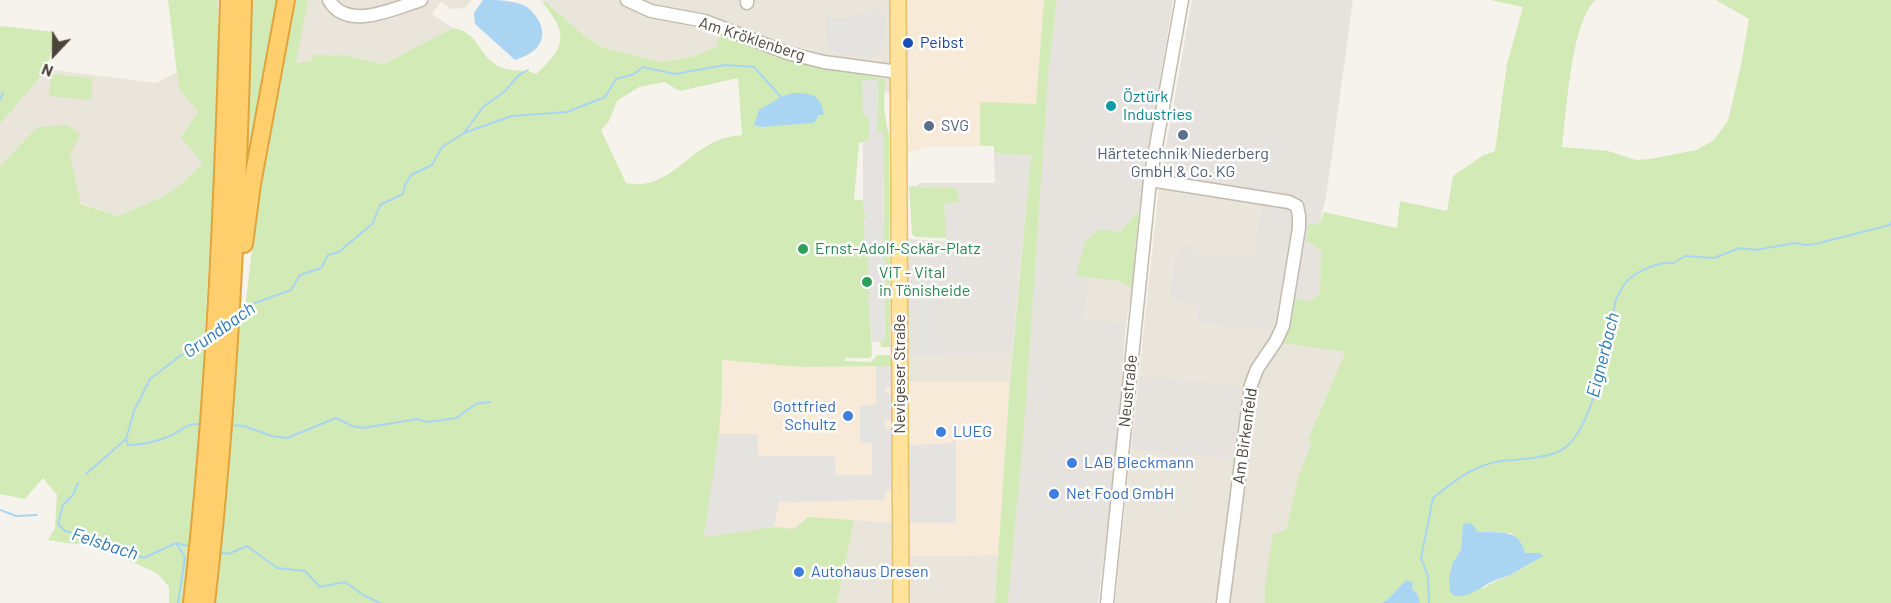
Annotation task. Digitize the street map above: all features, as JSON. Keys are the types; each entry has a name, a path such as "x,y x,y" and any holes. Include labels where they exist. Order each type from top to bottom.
{"highway":[{"path":"229,0 238,184"},
{"path":"206,603 221,441 238,184 243,0"},
{"path":"192,603 209,420 238,184 286,0"}],"main road":[{"name":"Nevigeser Straße","path":"898,0 901,603"}],"street":[{"path":"329,0 334,8 342,13 368,16 421,0"},
{"name":"Am Kröklenberg","path":"627,0 651,10 705,21 787,53 844,65 898,72"},
{"name":"Neustraße","path":"1107,603 1150,180 1182,0"},
{"name":"Am Birkenfeld","path":"1150,180 1288,202 1297,206 1299,216 1283,326 1257,369 1251,385 1223,603"}],"shaded area":[{"path":"308,0 472,0 465,8 452,9 441,2 432,14 453,28 384,64 347,56 295,63"},
{"path":"538,0 908,0 910,101 884,92 885,78 785,59 720,35 716,47 695,56 661,62 624,53 602,47 582,34 546,2"},
{"path":"908,0 1044,0 1036,105 980,102 980,146 930,146 908,153 910,101"},
{"path":"1057,0 1173,0 1139,210 1120,232 1100,229 1076,275 1089,277 1084,318 1126,324 1118,438 1098,603 1008,603 1024,430 1049,67"},
{"path":"1192,0 1353,0 1326,198 1319,225 1320,294 1310,301 1292,299 1282,343 1273,342 1273,330 1195,323 1198,303 1169,300 1174,256 1180,256 1180,247 1194,247 1194,253 1254,258 1261,202 1159,186"},
{"path":"886,11 883,44 874,58 829,51 825,17 850,17"},
{"path":"47,69 156,83 177,72 179,89 198,112 203,163 180,185 164,196 118,216 81,203 70,155 37,127 0,166 0,124"},
{"path":"862,80 878,80 877,132 883,132 885,342 872,342 871,325 869,325 868,253 865,253 864,218 867,218 867,215 864,215 863,200 863,141 869,141 869,117 863,116"},
{"path":"994,153 1031,154 1012,353 908,354 908,239 946,241 944,204 959,202 933,187 918,186 918,183 995,183"},
{"path":"1159,186 1261,202 1254,258 1194,253 1181,257 1174,256 1169,300 1198,303 1195,323 1274,330 1273,341 1345,352 1308,440 1313,443 1299,474 1286,530 1265,585 1265,603 1115,603 1131,450 1235,460 1248,388 1139,375"},
{"path":"931,259 932,338 941,338 942,354 917,354 919,264"},
{"path":"1089,277 1119,281 1132,288 1126,324 1084,318"},
{"path":"1012,353 1010,381 907,381 908,354"},
{"path":"722,360 801,367 908,366 908,381 1010,381 999,555 909,556 909,523 854,520 837,603 688,603 723,386"},
{"path":"876,366 891,366 891,387 885,387 885,393 891,394 891,420 885,420 885,429 892,429 892,491 886,491 884,500 779,502 774,527 704,537 719,434 757,434 758,456 835,456 836,475 872,475 872,443 860,443 860,406 876,405"},
{"path":"1139,375 1243,387 1235,460 1131,450"},
{"path":"956,441 956,523 909,523 909,445 951,443"},
{"path":"854,520 909,523 910,556 999,555 995,603 837,603"}],"green space":[{"path":"168,0 218,0 218,103 204,345 244,317 256,215 293,0 308,0 296,63 311,61 314,55 347,56 384,64 453,28 473,38 489,59 500,67 536,74 553,56 560,40 557,23 542,2 546,2 582,34 602,47 661,62 695,56 716,47 720,35 785,59 885,79 884,109 889,136 890,347 881,347 880,342 885,342 883,132 877,132 878,81 863,116 869,116 869,141 859,143 854,200 864,200 864,214 867,215 867,218 864,218 865,251 868,253 872,355 870,358 845,358 845,361 871,362 877,355 891,355 891,366 801,367 722,360 720,426 704,537 774,527 794,529 808,517 854,520 837,603 169,603 169,587 158,574 103,548 48,540 55,528 57,495 43,478 25,499 0,494 0,166 37,127 67,125 80,134 70,155 81,204 118,216 164,196 180,185 203,163 181,138 198,112 179,89","holes":["738,78 742,135 714,142 673,171 651,182 639,184 626,183 601,130 609,121 617,101 639,87 664,82 680,91"]},
{"path":"251,0 279,0 246,178"},
{"path":"1044,0 1057,0 1049,67 1024,430 1008,603 995,603 1010,381 1031,155 994,153 994,146 980,146 980,102 1036,104"},
{"path":"1491,0 1595,0 1580,29 1575,49 1562,147 1608,151 1636,160 1696,150 1713,141 1728,121 1749,19 1716,0 1891,0 1891,603 1420,603 1418,595 1406,580 1387,600 1381,603 1265,603 1265,585 1273,534 1286,530 1299,474 1312,443 1308,440 1345,352 1282,343 1292,298 1310,301 1320,294 1321,250 1306,241 1309,224 1319,225 1324,212 1397,228 1400,201 1447,211 1453,176 1484,155 1495,151 1507,64 1523,7","holes":["1463,524 1478,532 1512,533 1525,553 1540,553 1541,558 1483,589 1453,562 1461,550"]},
{"path":"0,26 55,32 47,69 0,124"},
{"path":"51,74 93,78 91,100 49,96"},
{"path":"909,186 956,188 959,202 944,204 946,238 916,237 912,234"},
{"path":"1139,210 1132,288 1119,281 1076,276 1085,242 1100,229 1120,232"}],"water":[{"path":"483,0 510,1 525,6 534,13 542,30 542,37 537,47 528,55 515,60 475,24 474,13"},
{"path":"792,93 814,96 823,108 824,115 819,115 815,122 811,123 762,127 754,125 759,110"},
{"path":"1471,523 1478,532 1501,532 1513,536 1518,539 1525,553 1540,553 1543,556 1473,593 1454,596 1450,591 1449,578 1453,562 1461,550 1463,524"},
{"path":"1406,580 1413,582 1412,588 1418,595 1420,603 1381,603 1387,600"}],"waterway":[{"path":"464,133 512,116 567,112 605,97 616,79 634,74 643,67 675,74 725,65 754,67 781,97"},
{"name":"Grundbach","path":"238,314 255,303 291,290 300,275 321,268 328,255 339,252 373,223 380,205 403,194 411,175 432,165 442,147 464,133 483,107 504,92 519,75 528,70"},
{"path":"0,100 3,93"},
{"name":"Eignerbach","path":"1429,603 1428,576 1421,558 1433,498 1457,480 1482,466 1501,461 1546,456 1560,451 1572,441 1591,405 1604,359 1616,299 1630,278 1648,268 1674,263 1685,256 1714,258 1740,248 1755,250 1796,243 1815,244 1890,225 1891,222"},
{"name":"Grundbach","path":"86,474 126,439 134,411 150,379 209,334"},
{"path":"230,425 244,426 272,436 287,438 336,418 352,426 363,428 417,419 428,422 456,418 476,404 490,402"},
{"path":"126,439 128,445 155,441 188,426 201,424"},
{"name":"Felsbach","path":"78,483 73,495 63,505 58,524 65,531 144,558 176,543 191,547"},
{"name":"Grundbach","path":"0,510 16,516 37,515"},
{"path":"176,543 185,557 178,603"},
{"name":"Felsbach","path":"217,552 228,554 247,546 277,568 305,571 320,587 345,582 363,595 380,603"}],"place":[{"name":"Peibst","path":"908,43"},
{"name":"Öztürk Industries","path":"1111,106"},
{"name":"SVG","path":"929,126"},
{"name":"Härtetechnik Niederberg GmbH & Co. KG","path":"1183,135"},
{"name":"Ernst-Adolf-Sckär-Platz","path":"803,249"},
{"name":"ViT - Vital in Tönisheide","path":"867,282"},
{"name":"Gottfried Schultz","path":"848,416"},
{"name":"LUEG","path":"941,432"},
{"name":"LAB Bleckmann","path":"1072,463"},
{"name":"Net Food GmbH","path":"1054,494"},
{"name":"Autohaus Dresen","path":"799,572"}]}
